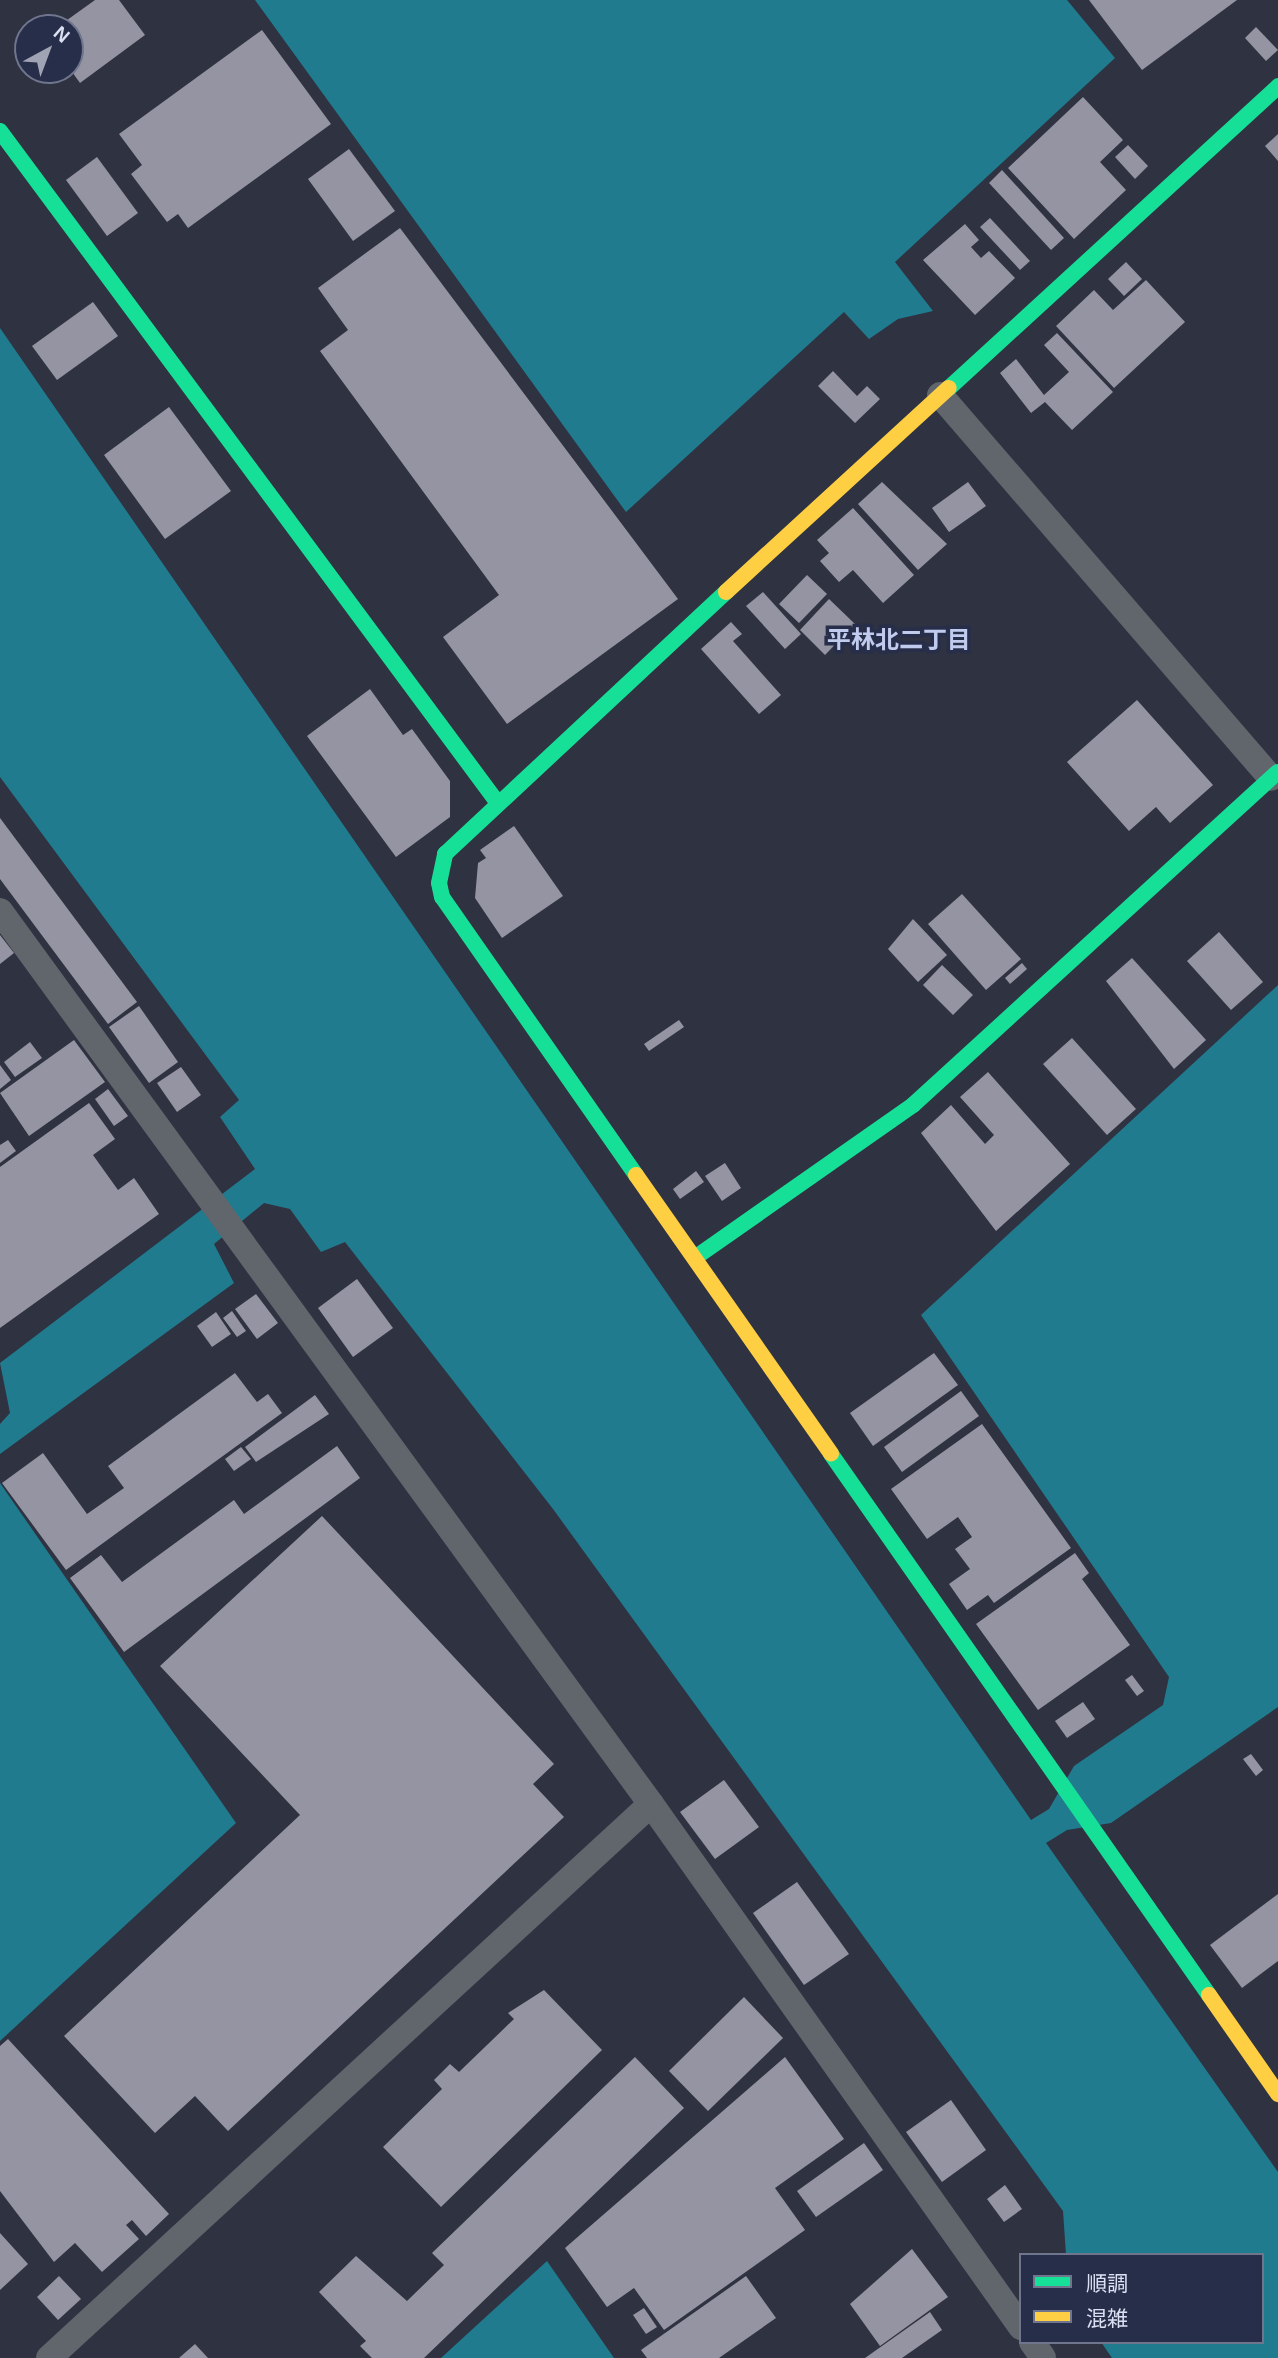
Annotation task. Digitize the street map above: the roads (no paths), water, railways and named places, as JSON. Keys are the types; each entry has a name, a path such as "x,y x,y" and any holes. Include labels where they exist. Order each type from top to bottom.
{"street":[{"path":"1278,86 497,802 445,854 442,897 696,1258 1098,1840 1278,2094"},
{"path":"0,131 497,802"},
{"path":"696,1258 914,1105 1275,775 940,395"},
{"path":"0,911 651,1804 1019,2324"},
{"path":"49,2358 651,1804"}],"water":[{"path":"255,0 1067,0 1115,58 895,262 933,311 898,319 869,339 844,312 626,512"},
{"path":"0,328 1031,1820 1049,1809 1074,1766 1163,1705 1169,1677 921,1315 1278,985 1278,1707 1111,1823 1067,1830 1046,1843 1278,2172 1278,2358 1112,2358 1102,2344 1264,2344 1264,2253 1066,2253 1063,2211 553,1509 345,1242 321,1252 290,1209 264,1203 214,1244 234,1283 0,1454 0,1424 10,1413 0,1363 255,1169 220,1117 239,1100 0,777"},
{"path":"0,1483 236,1823 0,2041"},
{"path":"547,2261 614,2358 441,2358"}],"district":[{"name":"平林北二丁目","path":"899,640"}]}
